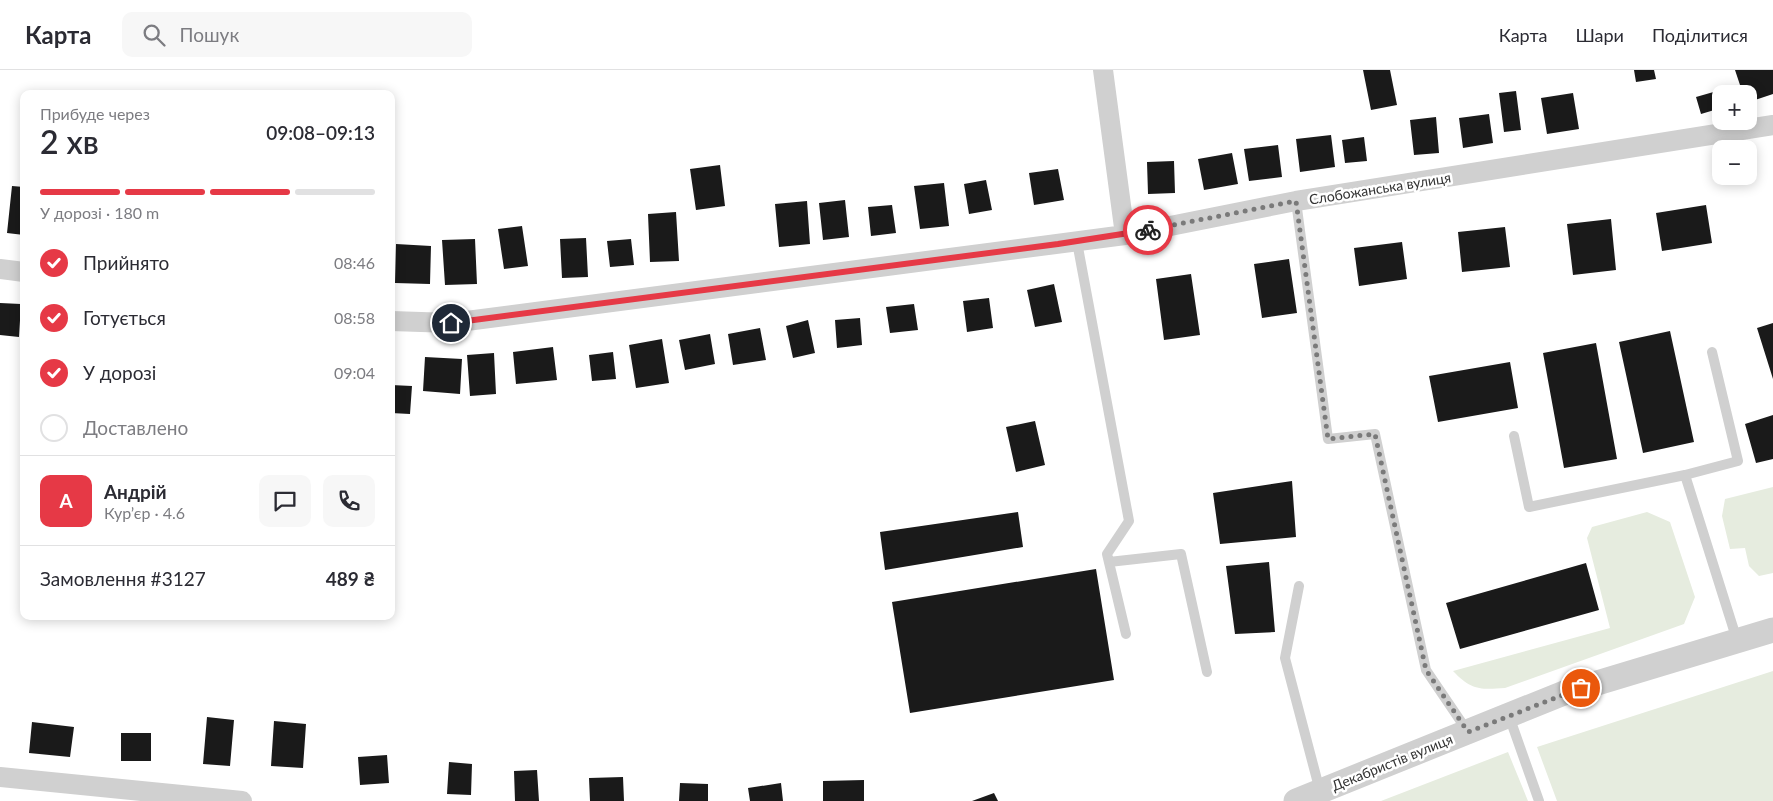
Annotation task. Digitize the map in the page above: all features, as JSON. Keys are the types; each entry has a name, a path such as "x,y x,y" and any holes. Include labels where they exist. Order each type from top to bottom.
{"street":[{"path":"1103,70 1125,235"},
{"name":"Слобожанська вулиця","path":"395,321 451,323 1077,242 1125,235 1296,201 1773,125"},
{"path":"0,269 20,272"},
{"name":"Декабристів вулиця","path":"1296,801 1564,693 1773,630"},
{"path":"0,777 242,801"}],"lane":[{"path":"1296,201 1328,439 1375,434 1426,670 1468,732"},
{"path":"1077,242 1129,522 1107,554 1126,634"},
{"path":"1514,436 1529,507 1685,475 1738,461 1712,352"},
{"path":"1685,475 1737,640"},
{"path":"1109,562 1181,554 1207,672"},
{"path":"1299,586 1285,658 1320,791"},
{"path":"1509,715 1539,801"}],"shaded area":[{"path":"1773,487 1773,573 1759,576 1749,566 1745,548 1730,549 1722,516 1725,499"},
{"path":"1647,512 1670,522 1695,597 1684,624 1505,688 1482,689 1465,682 1453,671 1610,628 1587,538 1592,527"},
{"path":"1773,671 1773,801 1557,801 1537,747"},
{"path":"1508,752 1528,801 1381,801"}],"building":[{"path":"1363,70 1390,70 1397,105 1371,110"},
{"path":"1634,70 1654,70 1656,79 1636,82"},
{"path":"1735,70 1773,70 1773,94 1757,99 1757,85 1740,85"},
{"path":"1516,91 1521,130 1504,132 1499,93"},
{"path":"1712,92 1712,111 1701,114 1696,97"},
{"path":"1573,93 1579,129 1547,134 1541,98"},
{"path":"1489,114 1493,143 1463,148 1459,118"},
{"path":"1436,117 1439,153 1414,155 1410,120"},
{"path":"1331,135 1335,167 1300,172 1296,139"},
{"path":"1364,137 1367,161 1345,163 1342,140"},
{"path":"1278,145 1282,177 1249,181 1244,149"},
{"path":"1232,153 1238,184 1204,190 1198,159"},
{"path":"1174,161 1175,193 1148,194 1147,162"},
{"path":"720,165 725,206 696,210 690,169"},
{"path":"1058,169 1064,200 1034,205 1029,173"},
{"path":"986,180 992,210 969,214 964,184"},
{"path":"944,183 949,226 920,229 914,186"},
{"path":"12,186 20,187 20,235 7,233"},
{"path":"845,200 849,237 823,240 819,203"},
{"path":"807,201 810,244 779,247 775,204"},
{"path":"892,205 896,233 871,236 868,207"},
{"path":"1706,205 1712,243 1662,251 1656,213"},
{"path":"676,212 679,261 650,262 648,214"},
{"path":"1611,219 1616,270 1573,275 1567,224"},
{"path":"522,226 528,266 504,269 498,229"},
{"path":"1505,227 1510,267 1462,272 1458,232"},
{"path":"586,238 588,277 562,278 560,239"},
{"path":"475,239 477,284 445,285 442,240"},
{"path":"631,239 634,265 610,267 607,241"},
{"path":"1402,242 1407,279 1359,286 1354,248"},
{"path":"396,244 431,246 430,284 395,283"},
{"path":"1289,259 1297,313 1262,318 1254,264"},
{"path":"1191,274 1200,335 1164,340 1156,279"},
{"path":"1054,284 1062,322 1035,327 1027,290"},
{"path":"989,298 993,328 967,332 963,301"},
{"path":"0,303 20,304 19,337 0,335"},
{"path":"914,304 918,330 890,333 886,307"},
{"path":"860,318 862,345 837,348 835,320"},
{"path":"808,320 815,353 793,358 786,326"},
{"path":"1773,323 1773,379 1757,328"},
{"path":"760,328 766,360 733,365 728,334"},
{"path":"1670,331 1694,442 1643,453 1619,342"},
{"path":"710,334 715,364 685,370 679,340"},
{"path":"662,339 669,383 636,388 629,345"},
{"path":"1596,343 1617,459 1564,468 1543,353"},
{"path":"553,347 557,380 516,384 513,352"},
{"path":"613,352 616,379 592,381 589,355"},
{"path":"494,353 496,394 470,396 467,355"},
{"path":"425,357 462,359 460,394 423,391"},
{"path":"1510,362 1518,408 1438,422 1429,376"},
{"path":"395,385 412,386 410,414 395,413"},
{"path":"1773,415 1773,459 1756,463 1745,424"},
{"path":"1035,421 1045,465 1016,472 1006,427"},
{"path":"1292,481 1296,537 1220,544 1213,493"},
{"path":"1018,512 1023,547 885,570 880,532"},
{"path":"1269,562 1275,632 1235,634 1226,566"},
{"path":"1586,563 1599,610 1460,649 1446,603"},
{"path":"1096,569 1114,680 910,713 892,602"},
{"path":"207,717 234,720 230,766 203,764"},
{"path":"274,721 306,724 303,768 271,766"},
{"path":"32,722 74,727 70,757 29,753"},
{"path":"121,733 151,733 151,761 121,761"},
{"path":"387,755 389,783 360,785 358,757"},
{"path":"449,762 472,764 471,795 447,794"},
{"path":"537,770 539,801 515,801 514,771"},
{"path":"623,777 624,801 590,801 589,778"},
{"path":"864,780 864,801 823,801 823,781"},
{"path":"680,783 708,784 708,801 679,801"},
{"path":"781,783 783,801 750,801 748,788"},
{"path":"994,793 998,801 972,801"}],"way so far":[{"path":"1148,230 1296,201 1328,439 1375,434 1426,670 1468,732 1564,693 1581,688"}],"route":[{"path":"451,323 1058,244 1148,230"}]}
